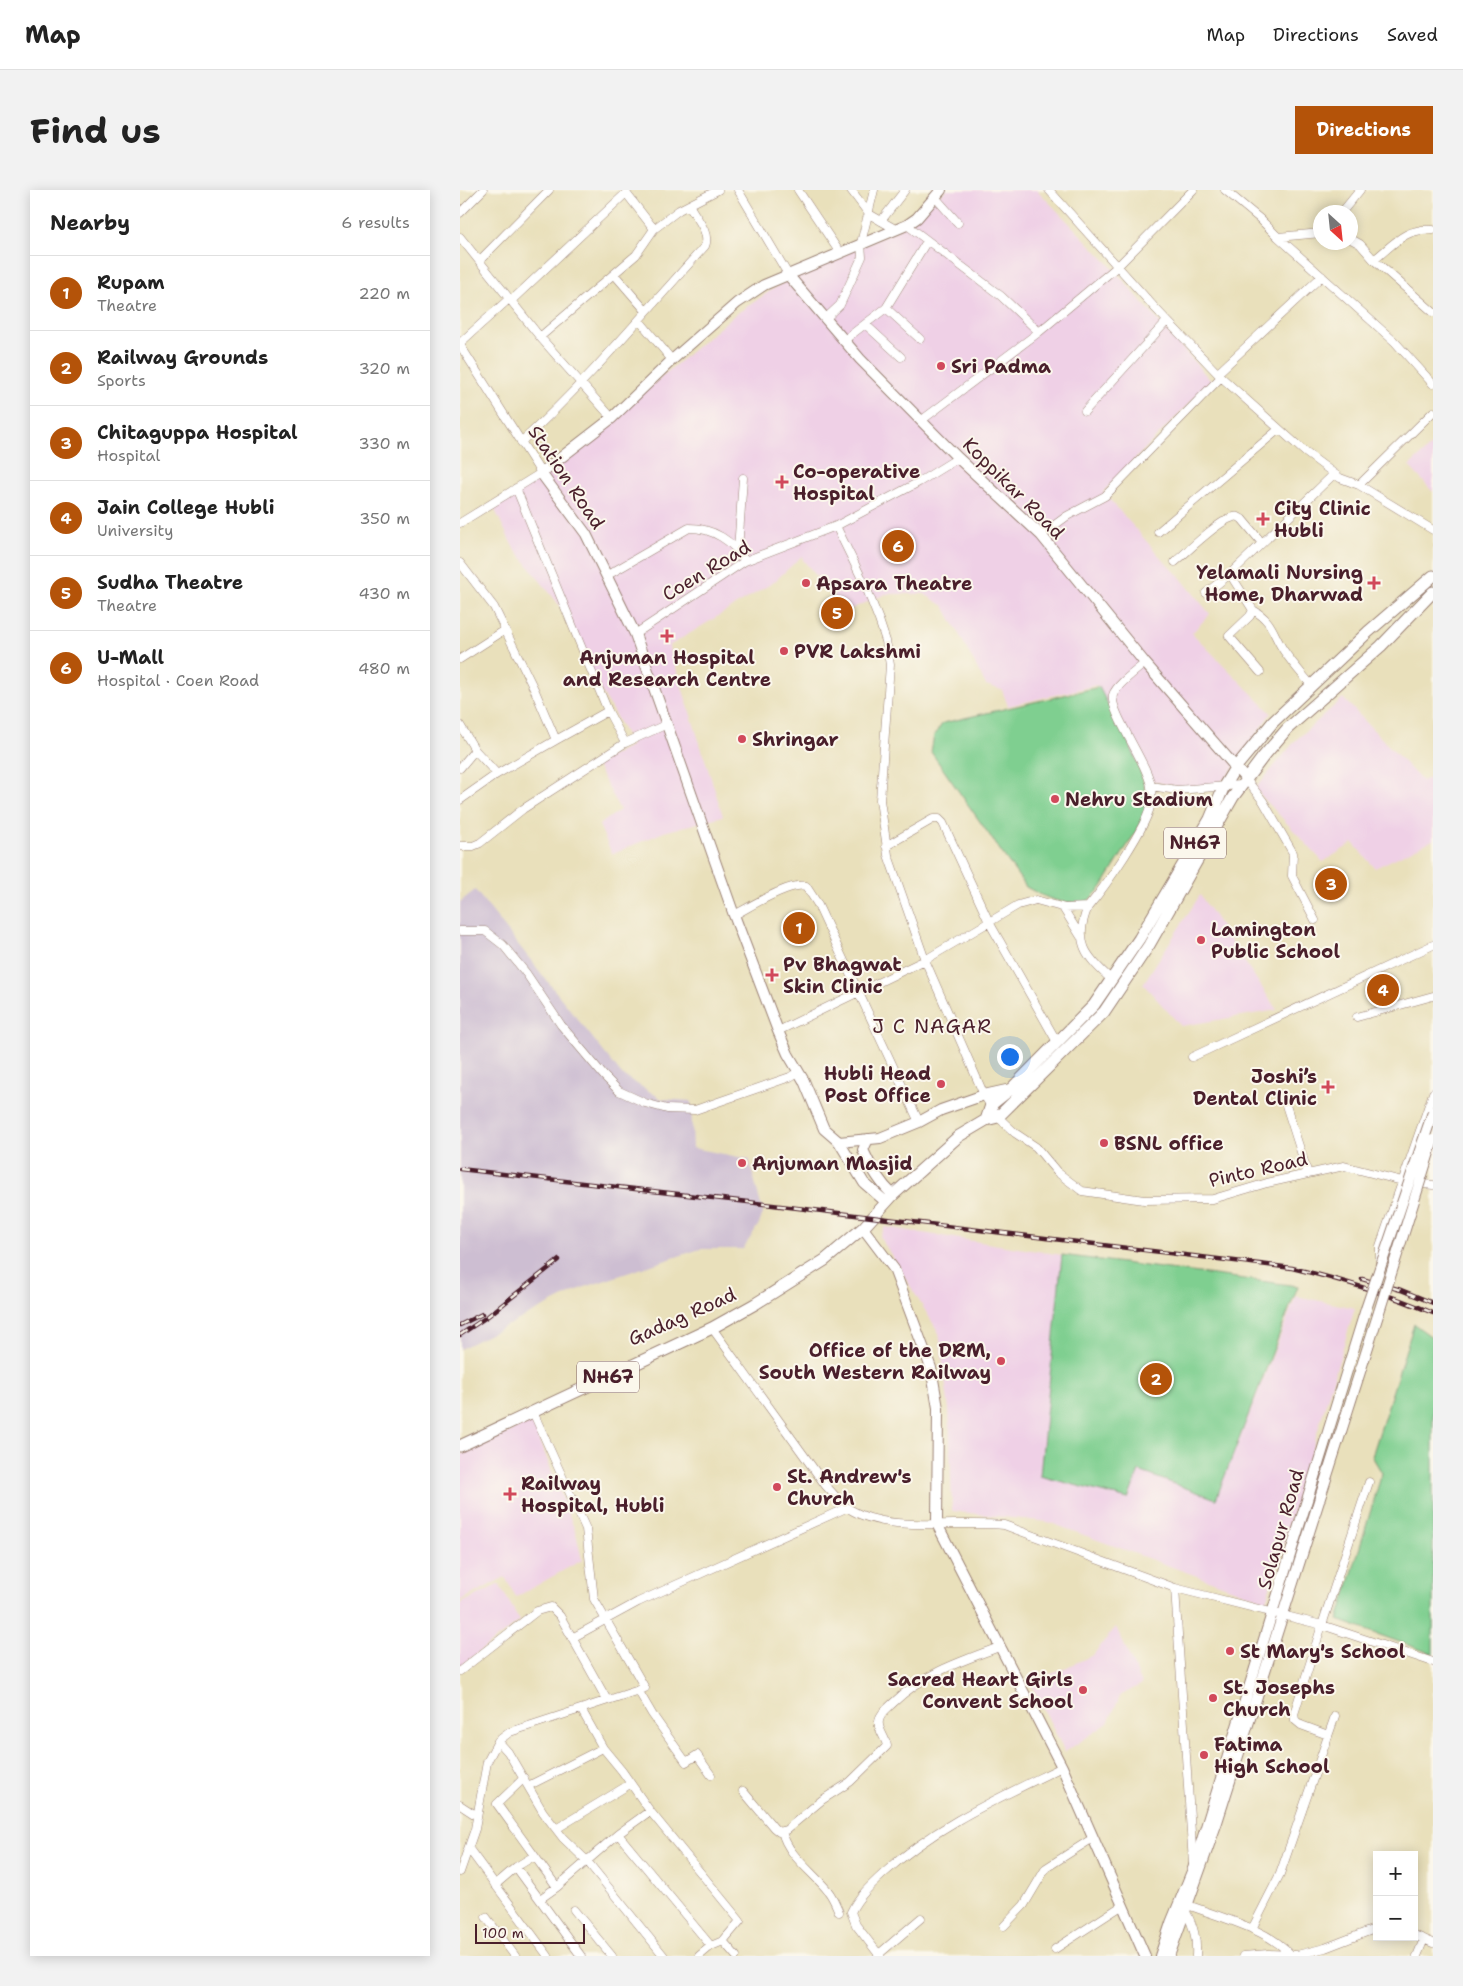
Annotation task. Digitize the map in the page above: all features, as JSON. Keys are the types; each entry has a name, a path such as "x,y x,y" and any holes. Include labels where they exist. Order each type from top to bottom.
{"highway":[{"name":"NH67","path":"991,1105 1011,1089 1094,1005 1112,980 1210,819 1224,786 1235,768 1273,722 1368,632 1433,576"},
{"name":"NH67","path":"889,1198 959,1136 986,1120 998,1117 1104,1012 1149,945 1243,782 1287,729 1381,646 1431,594"},
{"path":"986,1120 991,1105"},
{"name":"Gadag Road","path":"460,1446 712,1328 754,1304 825,1260 863,1228 889,1198"},
{"name":"Gadag Road","path":"460,1438 709,1321 754,1304"}],"main road":[{"path":"541,473 612,418 672,360 738,303 764,285 907,225 917,218 938,194"},
{"name":"Koppikar Road","path":"789,276 843,341 958,458 1041,535 1145,663 1235,768 1243,782"},
{"name":"Station Road","path":"541,473 586,534 635,634 734,915 778,1031 798,1072"},
{"path":"798,1072 824,1128 839,1142 864,1183 889,1198"},
{"path":"839,1142 880,1138 919,1122 941,1110 984,1095 1011,1089"},
{"name":"Solapur Road","path":"1169,1956 1217,1822 1278,1614 1320,1453 1366,1309 1433,1112"},
{"path":"868,1139 863,1150 889,1198"},
{"name":"Solapur Road","path":"1160,1956 1193,1868 1278,1614 1379,1312 1433,1140"},
{"path":"863,1228 894,1269 931,1368 938,1408 937,1524 1062,1767 1146,1956"}],"street":[{"path":"480,260 549,190"},
{"path":"540,337 640,251 654,229 679,210 718,190"},
{"path":"738,190 789,276"},
{"path":"798,190 840,253"},
{"path":"851,190 869,214 895,229"},
{"path":"825,319 840,305 862,257 862,243 874,190"},
{"path":"881,221 906,190"},
{"path":"1049,190 1219,375 1279,429 1340,478 1359,485 1433,530"},
{"path":"922,420 1039,332 1118,266 1192,190"},
{"path":"1225,190 1260,219 1395,342 1433,384"},
{"path":"1348,205 1360,190"},
{"path":"460,213 480,191"},
{"path":"460,344 627,191 654,229"},
{"path":"938,194 958,223"},
{"path":"521,442 561,406 580,382 705,246 707,241 706,235 689,205"},
{"path":"907,225 956,260 1001,296 1039,332"},
{"path":"1374,260 1408,232 1433,230"},
{"path":"1278,237 1313,234"},
{"path":"460,237 540,337 612,418"},
{"path":"843,341 886,308 927,241"},
{"path":"1358,243 1374,260 1433,312"},
{"path":"614,274 646,311"},
{"path":"1041,535 1067,516 1105,496 1219,375 1322,276"},
{"path":"886,308 920,339"},
{"path":"639,320 672,360"},
{"path":"1085,411 1167,320"},
{"path":"865,324 901,357"},
{"name":"Station Road","path":"460,344 463,356 541,473"},
{"path":"1359,485 1433,412"},
{"path":"1158,532 1279,429"},
{"name":"Coen Road","path":"635,634 745,561 836,526 919,482 958,458"},
{"path":"460,523 541,473"},
{"path":"1206,593 1230,574 1334,474"},
{"path":"738,550 744,478"},
{"path":"516,488 608,711 624,744"},
{"path":"1175,562 1218,526 1233,517 1238,516 1242,519 1262,543"},
{"name":"Pinto Road","path":"836,526 866,587 879,620 886,641 890,665 880,800 886,846 925,960 984,1095 998,1117 1036,1147 1057,1172 1082,1191 1144,1200 1213,1199 1344,1166 1403,1181 1433,1185"},
{"path":"606,576 689,528 703,528 715,533 738,550 745,561"},
{"path":"460,563 494,608 536,690 556,740"},
{"path":"1230,574 1253,610 1263,615 1271,625 1275,638 1312,686"},
{"path":"1253,610 1250,616 1229,636 1260,672"},
{"path":"460,659 505,630"},
{"path":"1081,937 1082,922 1088,907 1120,862 1146,819 1151,805 1151,786 1146,770 1116,709 1113,697 1117,686 1145,663"},
{"path":"460,800 497,774 608,711"},
{"path":"460,838 462,841 460,846 473,846 486,840 523,809 624,744 666,725"},
{"path":"460,726 475,750 497,774"},
{"path":"460,768 475,750"},
{"path":"1151,786 1177,790 1224,786 1243,782 1263,801 1293,853 1292,876 1315,920"},
{"path":"886,846 933,819 939,819 943,823 989,922 1058,1042"},
{"path":"734,915 787,888 800,885 806,886 817,903 919,1122"},
{"path":"778,1031 925,960 1018,905 1036,900 1063,908 1088,907"},
{"path":"1063,908 1081,937 1086,951 1101,970 1112,980"},
{"path":"460,931 485,931 502,945 526,973 561,1025 604,1076 619,1091 645,1103 667,1109 695,1110 790,1077 798,1072"},
{"path":"1192,1057 1433,945"},
{"path":"1357,1017 1433,996"},
{"path":"1380,1267 1380,1246 1433,1093"},
{"path":"1284,1099 1308,1174"},
{"path":"1391,1274 1399,1265 1433,1156"},
{"path":"712,1328 826,1486 846,1508 867,1519 937,1524 983,1523 1004,1525 1175,1588 1322,1625 1433,1662"},
{"path":"460,1872 469,1849 487,1762 498,1741 510,1732 646,1688 594,1599 586,1529 533,1412"},
{"path":"1328,1735 1301,1725 1295,1720 1294,1714 1369,1482"},
{"path":"572,1638 690,1577 846,1508"},
{"path":"1175,1588 1193,1868"},
{"path":"460,1671 537,1611 551,1607 556,1610 607,1700"},
{"path":"743,1791 774,1828 779,1832 782,1831 822,1800 850,1782 882,1753 888,1746 879,1726 879,1720 882,1713 906,1690 939,1669 999,1647"},
{"path":"638,1690 652,1714 686,1762 697,1755 711,1775"},
{"path":"581,1709 603,1748 650,1811 740,1921 723,1941 711,1946 699,1956"},
{"path":"1252,1929 1280,1874 1335,1716"},
{"path":"498,1741 508,1752 556,1829 587,1861 664,1956"},
{"path":"528,1786 603,1748"},
{"path":"921,1918 880,1955 856,1925 851,1912 871,1884 903,1856 937,1831 1062,1767"},
{"path":"524,1778 497,1804 557,1887"},
{"path":"556,1829 630,1784"},
{"path":"460,1805 477,1816"},
{"path":"540,1899 557,1887 618,1834 650,1811"},
{"path":"782,1831 784,1841 808,1871 829,1892 839,1912"},
{"path":"618,1834 711,1946"},
{"path":"1004,1926 1024,1905 1046,1868 1093,1838"},
{"path":"469,1849 548,1956"},
{"path":"495,1884 516,1867 534,1856"},
{"path":"516,1867 581,1956"},
{"path":"1055,1949 1123,1905"},
{"path":"1187,1908 1252,1929 1294,1955"},
{"path":"1187,1908 1197,1941 1196,1956"},
{"path":"574,1910 612,1956"},
{"path":"486,1917 516,1956"},
{"path":"1243,1956 1268,1954 1294,1955 1325,1948 1373,1930"},
{"path":"1418,1937 1433,1942"},
{"path":"1417,1956 1424,1939"},
{"path":"723,1941 736,1956"}],"shaded area":[{"path":"946,190 1037,190 1107,262 1211,381 1103,492 1180,577 1210,614 1192,633 1271,713 1229,774 1216,786 1178,787 1147,780 1097,685 1008,706 1002,690 986,685 944,606 924,594 886,594 846,611 803,560 802,556 774,582 669,646 723,816 664,832 612,854 599,825 620,810 596,764 632,745 595,680 568,616 512,545 494,508 551,471 733,316 785,281 897,230"},
{"path":"1433,444 1433,492 1409,466"},
{"path":"1343,698 1422,781 1433,776 1433,840 1375,868 1353,843 1323,862 1255,789 1296,740"},
{"path":"475,890 622,1075 662,1099 691,1101 693,1148 749,1159 763,1213 759,1224 743,1249 700,1249 582,1288 460,1349 460,902"},
{"name":"Lamington Public School","path":"1200,895 1277,1010 1181,1026 1143,984"},
{"path":"885,1227 1062,1255 1040,1476 1128,1499 1139,1471 1216,1499 1296,1296 1355,1308 1266,1601 1048,1522 952,1511 949,1410 939,1333 880,1237"},
{"name":"Railway Hospital, Hubli","path":"532,1421 576,1533 582,1560 516,1597 505,1577 460,1601 460,1455"},
{"path":"499,1584 520,1621 460,1666 460,1604"},
{"name":"Sacred Heart Girls Convent School","path":"1116,1627 1142,1684 1120,1696 1108,1723 1065,1752 1029,1680 1054,1673 1093,1655"}],"green space":[{"name":"Nehru Stadium","path":"1099,687 1124,733 1139,767 1144,784 1145,817 1101,888 1087,902 1062,902 1048,898 1026,887 931,752 934,735 943,723"},
{"path":"1062,1255 1298,1286 1216,1499 1139,1471 1128,1499 1040,1476"},
{"path":"1414,1324 1433,1338 1433,1654 1338,1620 1382,1473 1372,1456"}],"railway":[{"path":"460,1169 1292,1268 1364,1288 1433,1313"},
{"path":"460,1335 488,1316 559,1260"},
{"path":"1362,1279 1401,1290 1433,1303"},
{"path":"460,1325 482,1314"}],"place":[{"name":"Sri Padma","path":"941,366"},
{"name":"Co-operative Hospital","path":"782,482"},
{"name":"City Clinic Hubli","path":"1263,519"},
{"name":"U-Mall","path":"898,546"},
{"name":"Apsara Theatre","path":"806,583"},
{"name":"Yelamali Nursing Home, Dharwad","path":"1374,583"},
{"name":"Sudha Theatre","path":"837,613"},
{"name":"Anjuman Hospital and Research Centre","path":"667,636"},
{"name":"PVR Lakshmi","path":"784,651"},
{"name":"Shringar","path":"742,739"},
{"name":"Nehru Stadium","path":"1055,799"},
{"name":"Chitaguppa Hospital","path":"1331,884"},
{"name":"Rupam","path":"799,928"},
{"name":"Lamington Public School","path":"1201,940"},
{"name":"Pv Bhagwat Skin Clinic","path":"772,975"},
{"name":"Jain College Hubli","path":"1383,990"},
{"name":"Hubli Head Post Office","path":"941,1084"},
{"name":"Joshi’s Dental Clinic","path":"1328,1087"},
{"name":"BSNL office","path":"1104,1143"},
{"name":"Anjuman Masjid","path":"742,1163"},
{"name":"Office of the DRM, South Western Railway","path":"1001,1361"},
{"name":"Railway Grounds","path":"1156,1379"},
{"name":"St. Andrew's Church","path":"777,1487"},
{"name":"Railway Hospital, Hubli","path":"510,1494"},
{"name":"St Mary's School","path":"1230,1651"},
{"name":"Sacred Heart Girls Convent School","path":"1083,1690"},
{"name":"St. Josephs Church","path":"1213,1698"},
{"name":"Fatima High School","path":"1204,1755"}],"district":[{"name":"J C NAGAR","path":"932,1026"}]}
